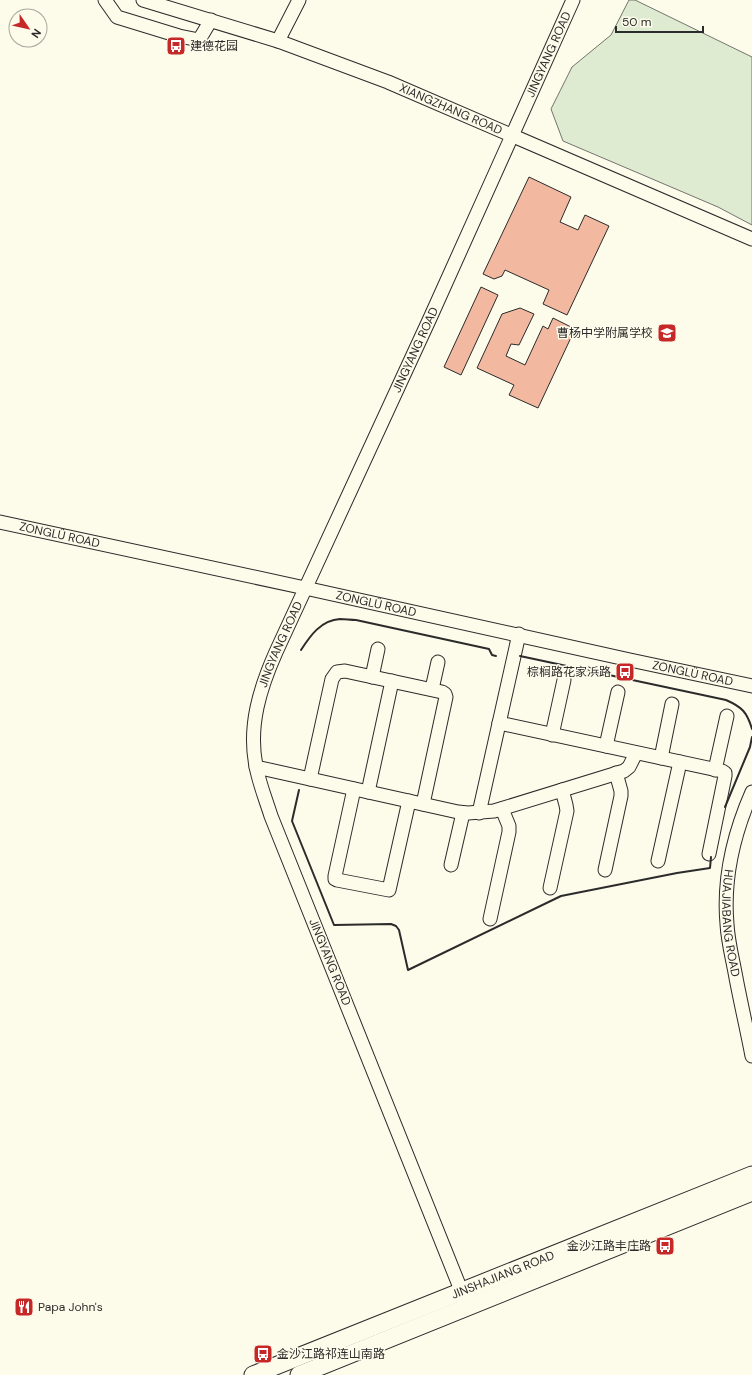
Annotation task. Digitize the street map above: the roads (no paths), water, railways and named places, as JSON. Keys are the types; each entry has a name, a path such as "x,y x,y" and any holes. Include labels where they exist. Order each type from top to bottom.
{"main road":[{"name":"JINSHAJIANG ROAD","path":"253,1375 752,1174"},
{"name":"JINSHAJIANG ROAD","path":"299,1375 752,1192"}],"street":[{"path":"105,0 117,17 179,36 199,40 211,20"},
{"name":"XIANGZHANG ROAD","path":"142,0 278,41 388,82 752,239"},
{"path":"278,41 299,0"},
{"name":"JINGYANG ROAD","path":"467,1307 274,824 256,767 254,729 257,706 264,680 431,316 573,0"},
{"name":"ZONGLÜ ROAD","path":"0,522 752,686"},
{"path":"479,813 519,634"},
{"path":"372,676 378,648"},
{"path":"432,689 438,662"},
{"path":"310,779 332,679 337,672 345,671 432,689 442,692 446,697 423,804"},
{"path":"552,735 564,680"},
{"path":"368,792 392,681"},
{"path":"606,746 618,692"},
{"path":"660,758 672,704"},
{"path":"715,770 727,716"},
{"path":"499,723 722,771 725,773 725,776 708,854"},
{"path":"256,767 463,813 479,813 502,809 616,773 629,767 636,753"},
{"path":"658,861 680,762"},
{"path":"605,870 621,796 621,790 616,773"},
{"path":"354,789 335,879 387,891 390,888 409,801"},
{"path":"550,888 567,811 562,790"},
{"name":"HUAJIABANG ROAD","path":"752,792 741,820 732,854 726,891 728,938 752,1056"},
{"path":"490,919 509,832 509,826 502,809"},
{"path":"451,865 463,813"}],"place":[{"name":"建德花园","path":"176,46"},
{"name":"曹杨中学附属学校","path":"667,333"},
{"name":"棕榈路花家浜路","path":"625,672"},
{"name":"金沙江路丰庄路","path":"665,1246"},
{"name":"Papa John's","path":"24,1307"},
{"name":"金沙江路祁连山南路","path":"263,1354"}]}
